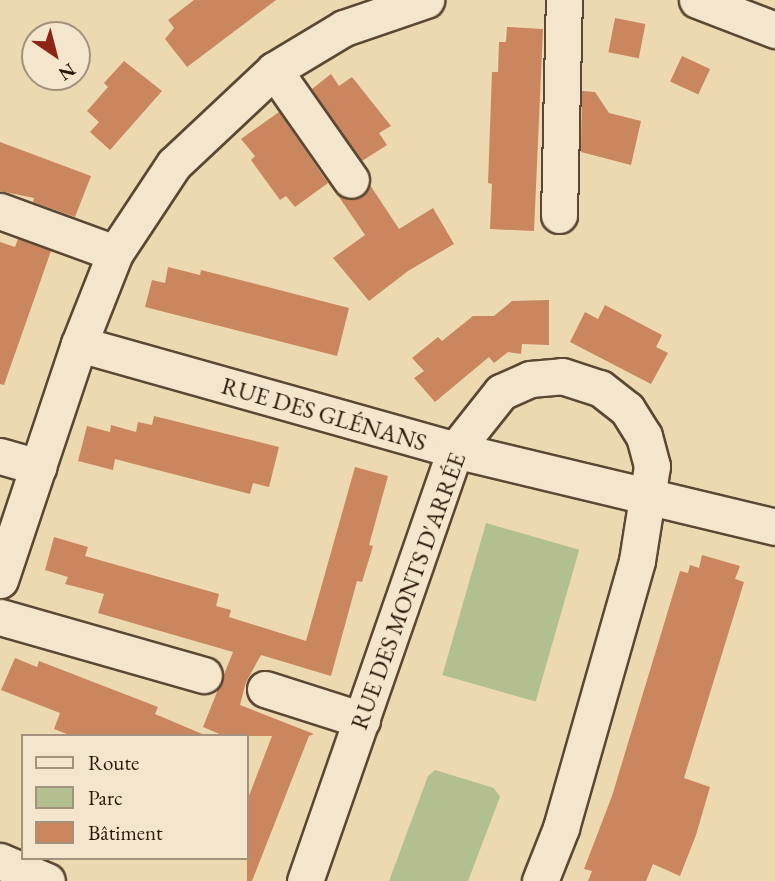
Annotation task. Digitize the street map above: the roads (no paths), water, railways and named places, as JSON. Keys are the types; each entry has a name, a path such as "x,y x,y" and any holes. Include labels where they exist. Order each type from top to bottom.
{"street":[{"path":"0,580 79,344 116,253 174,164 274,70 344,28 426,0"},
{"path":"559,215 564,0"},
{"path":"697,0 775,30"},
{"path":"274,70 351,180"},
{"path":"0,211 116,253"},
{"name":"RUE DES GLÉNANS","path":"79,344 455,450 775,527"},
{"name":"RUE DES MONTS D'ARRÉE","path":"306,881 455,450 501,392 530,379 571,377 600,388 627,410 644,436 652,466 637,561 561,828 540,881"},
{"path":"0,456 38,467"},
{"path":"0,617 204,675"},
{"path":"265,689 362,720"},
{"path":"0,861 47,881"}]}
